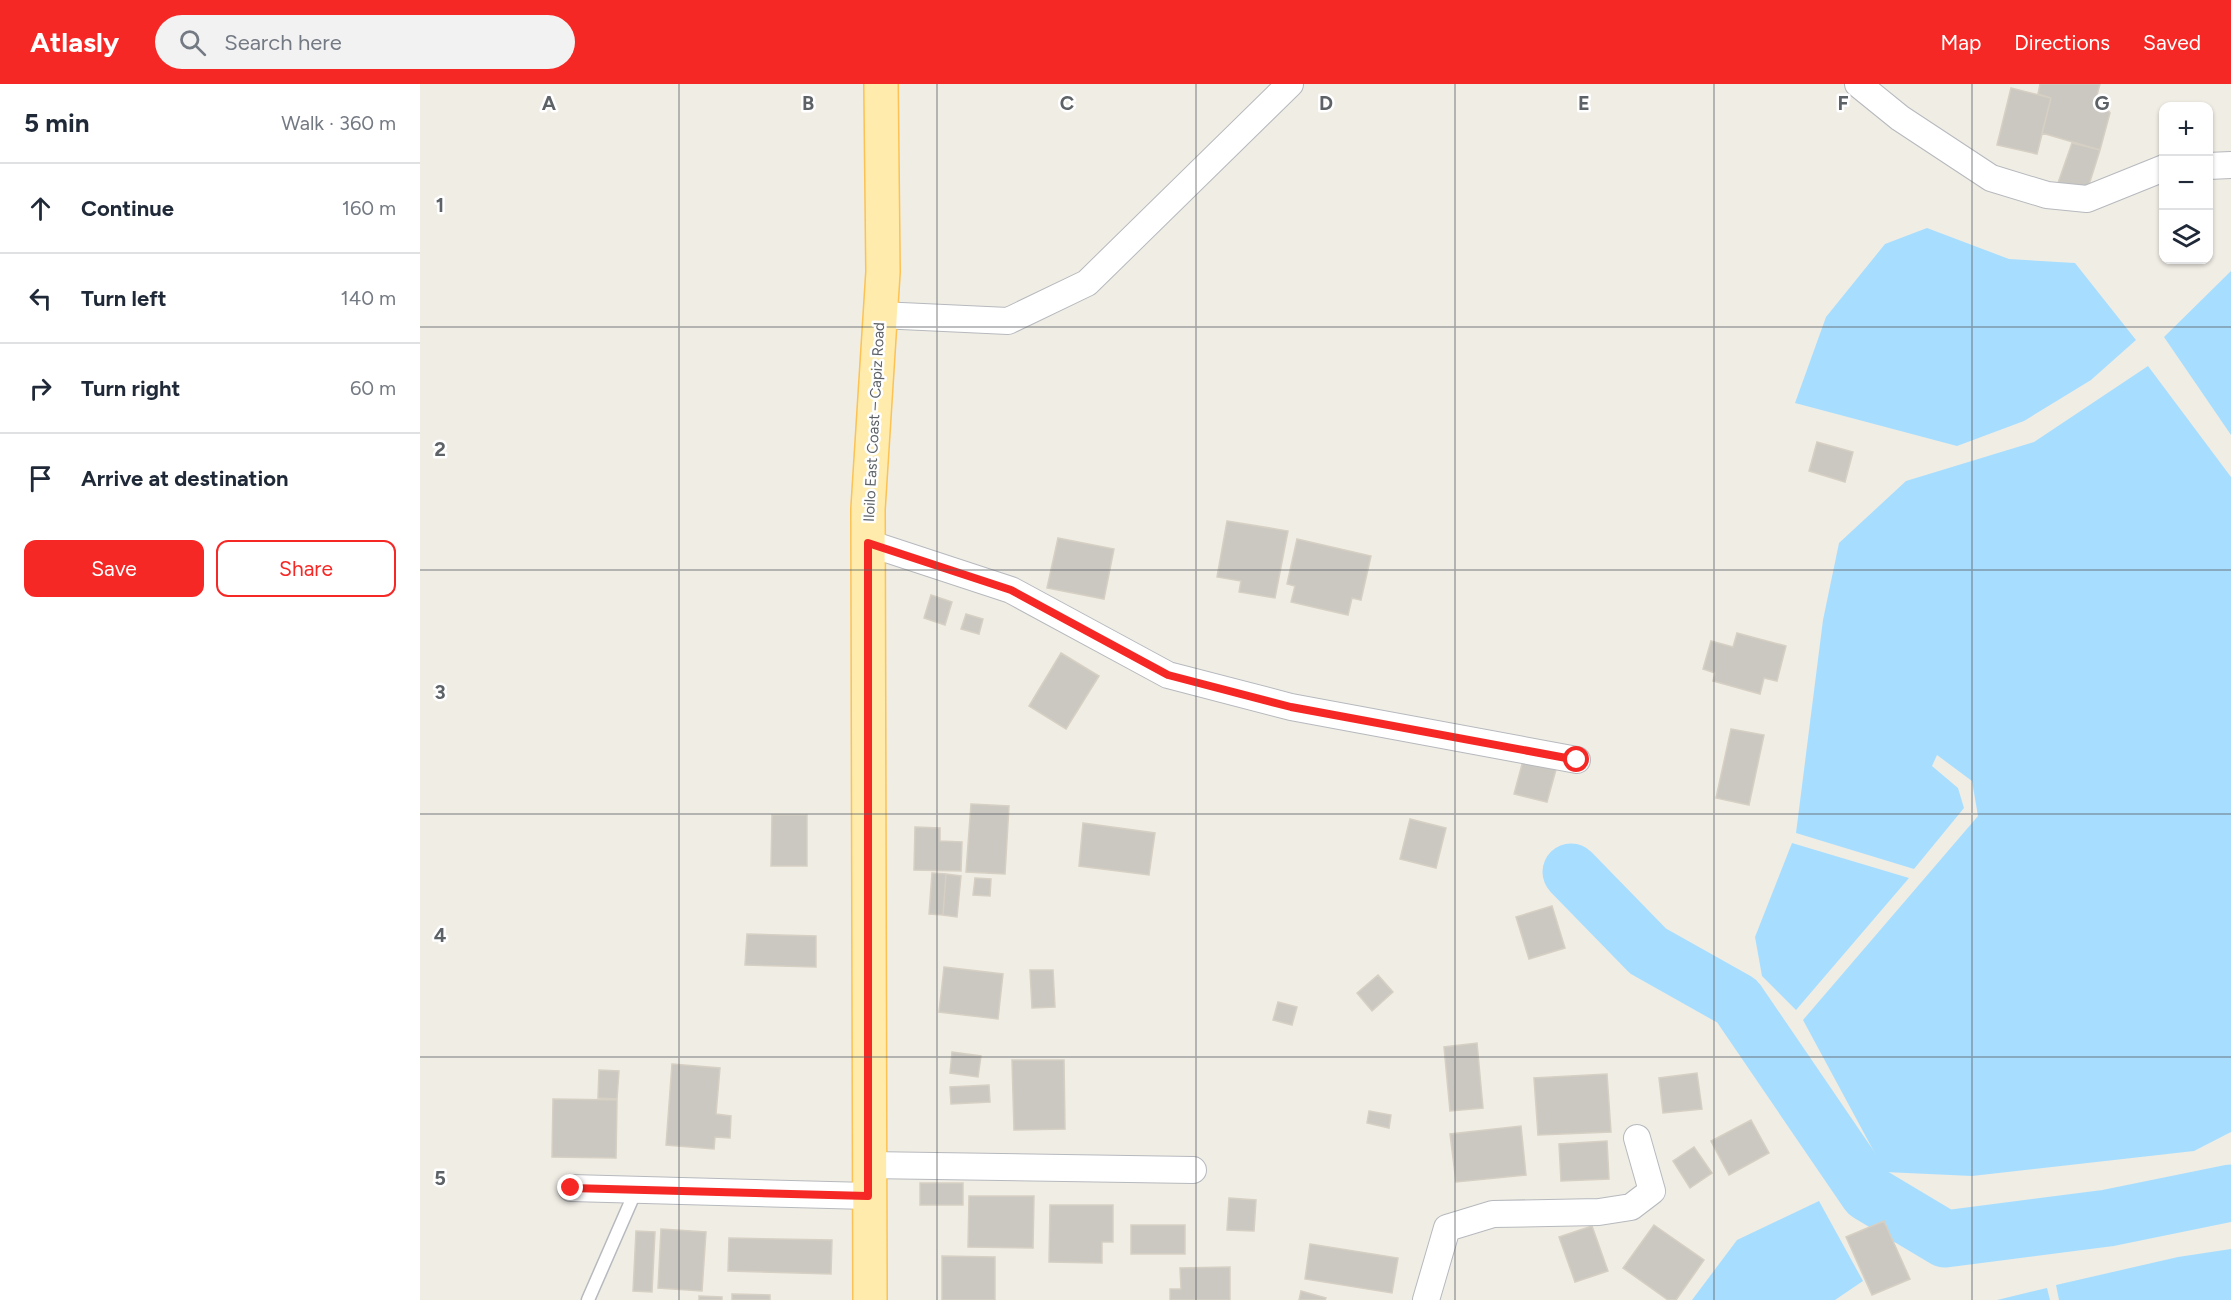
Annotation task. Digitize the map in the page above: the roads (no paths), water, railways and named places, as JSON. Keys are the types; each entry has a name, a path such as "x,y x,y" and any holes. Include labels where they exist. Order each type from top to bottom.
{"main road":[{"name":"Iloilo East Coast – Capiz Road","path":"870,1300 868,543 883,272 881,84"}],"street":[{"path":"880,315 1008,321 1087,283 1290,84"},
{"path":"1858,84 1900,118 1991,178 2047,195 2087,199 2159,170"},
{"path":"2213,166 2231,165"},
{"path":"868,543 1011,590 1168,675 1291,707 1577,760"},
{"path":"1426,1300 1447,1228 1493,1214 1599,1212 1631,1207 1652,1191 1637,1138"},
{"path":"571,1188 636,1190 1193,1170"}],"lane":[{"path":"588,1300 636,1190"}],"water":[{"path":"1927,228 2009,259 2075,263 2136,340 2091,380 2024,421 1957,446 1795,403 1826,317 1885,244"},
{"path":"2231,271 2231,435 2164,337"},
{"path":"2148,366 2231,477 2231,1132 2194,1151 1972,1176 1885,1172 1803,1020 1978,816 1972,781 1937,755 1932,766 1958,788 1964,808 1914,869 1796,833 1823,620 1839,543 1906,481 2034,442"},
{"path":"1792,843 1909,878 1796,1010 1762,976 1755,937"},
{"path":"1819,1201 1863,1281 1835,1300 1692,1300 1737,1240"},
{"path":"2231,1249 2231,1300 2059,1300 2056,1285 2178,1257"},
{"path":"2047,1288 2050,1300 1997,1300"}],"waterway":[{"path":"1571,872 1648,951 1737,1001 1868,1193 1945,1239 2108,1218 2231,1193"}]}
